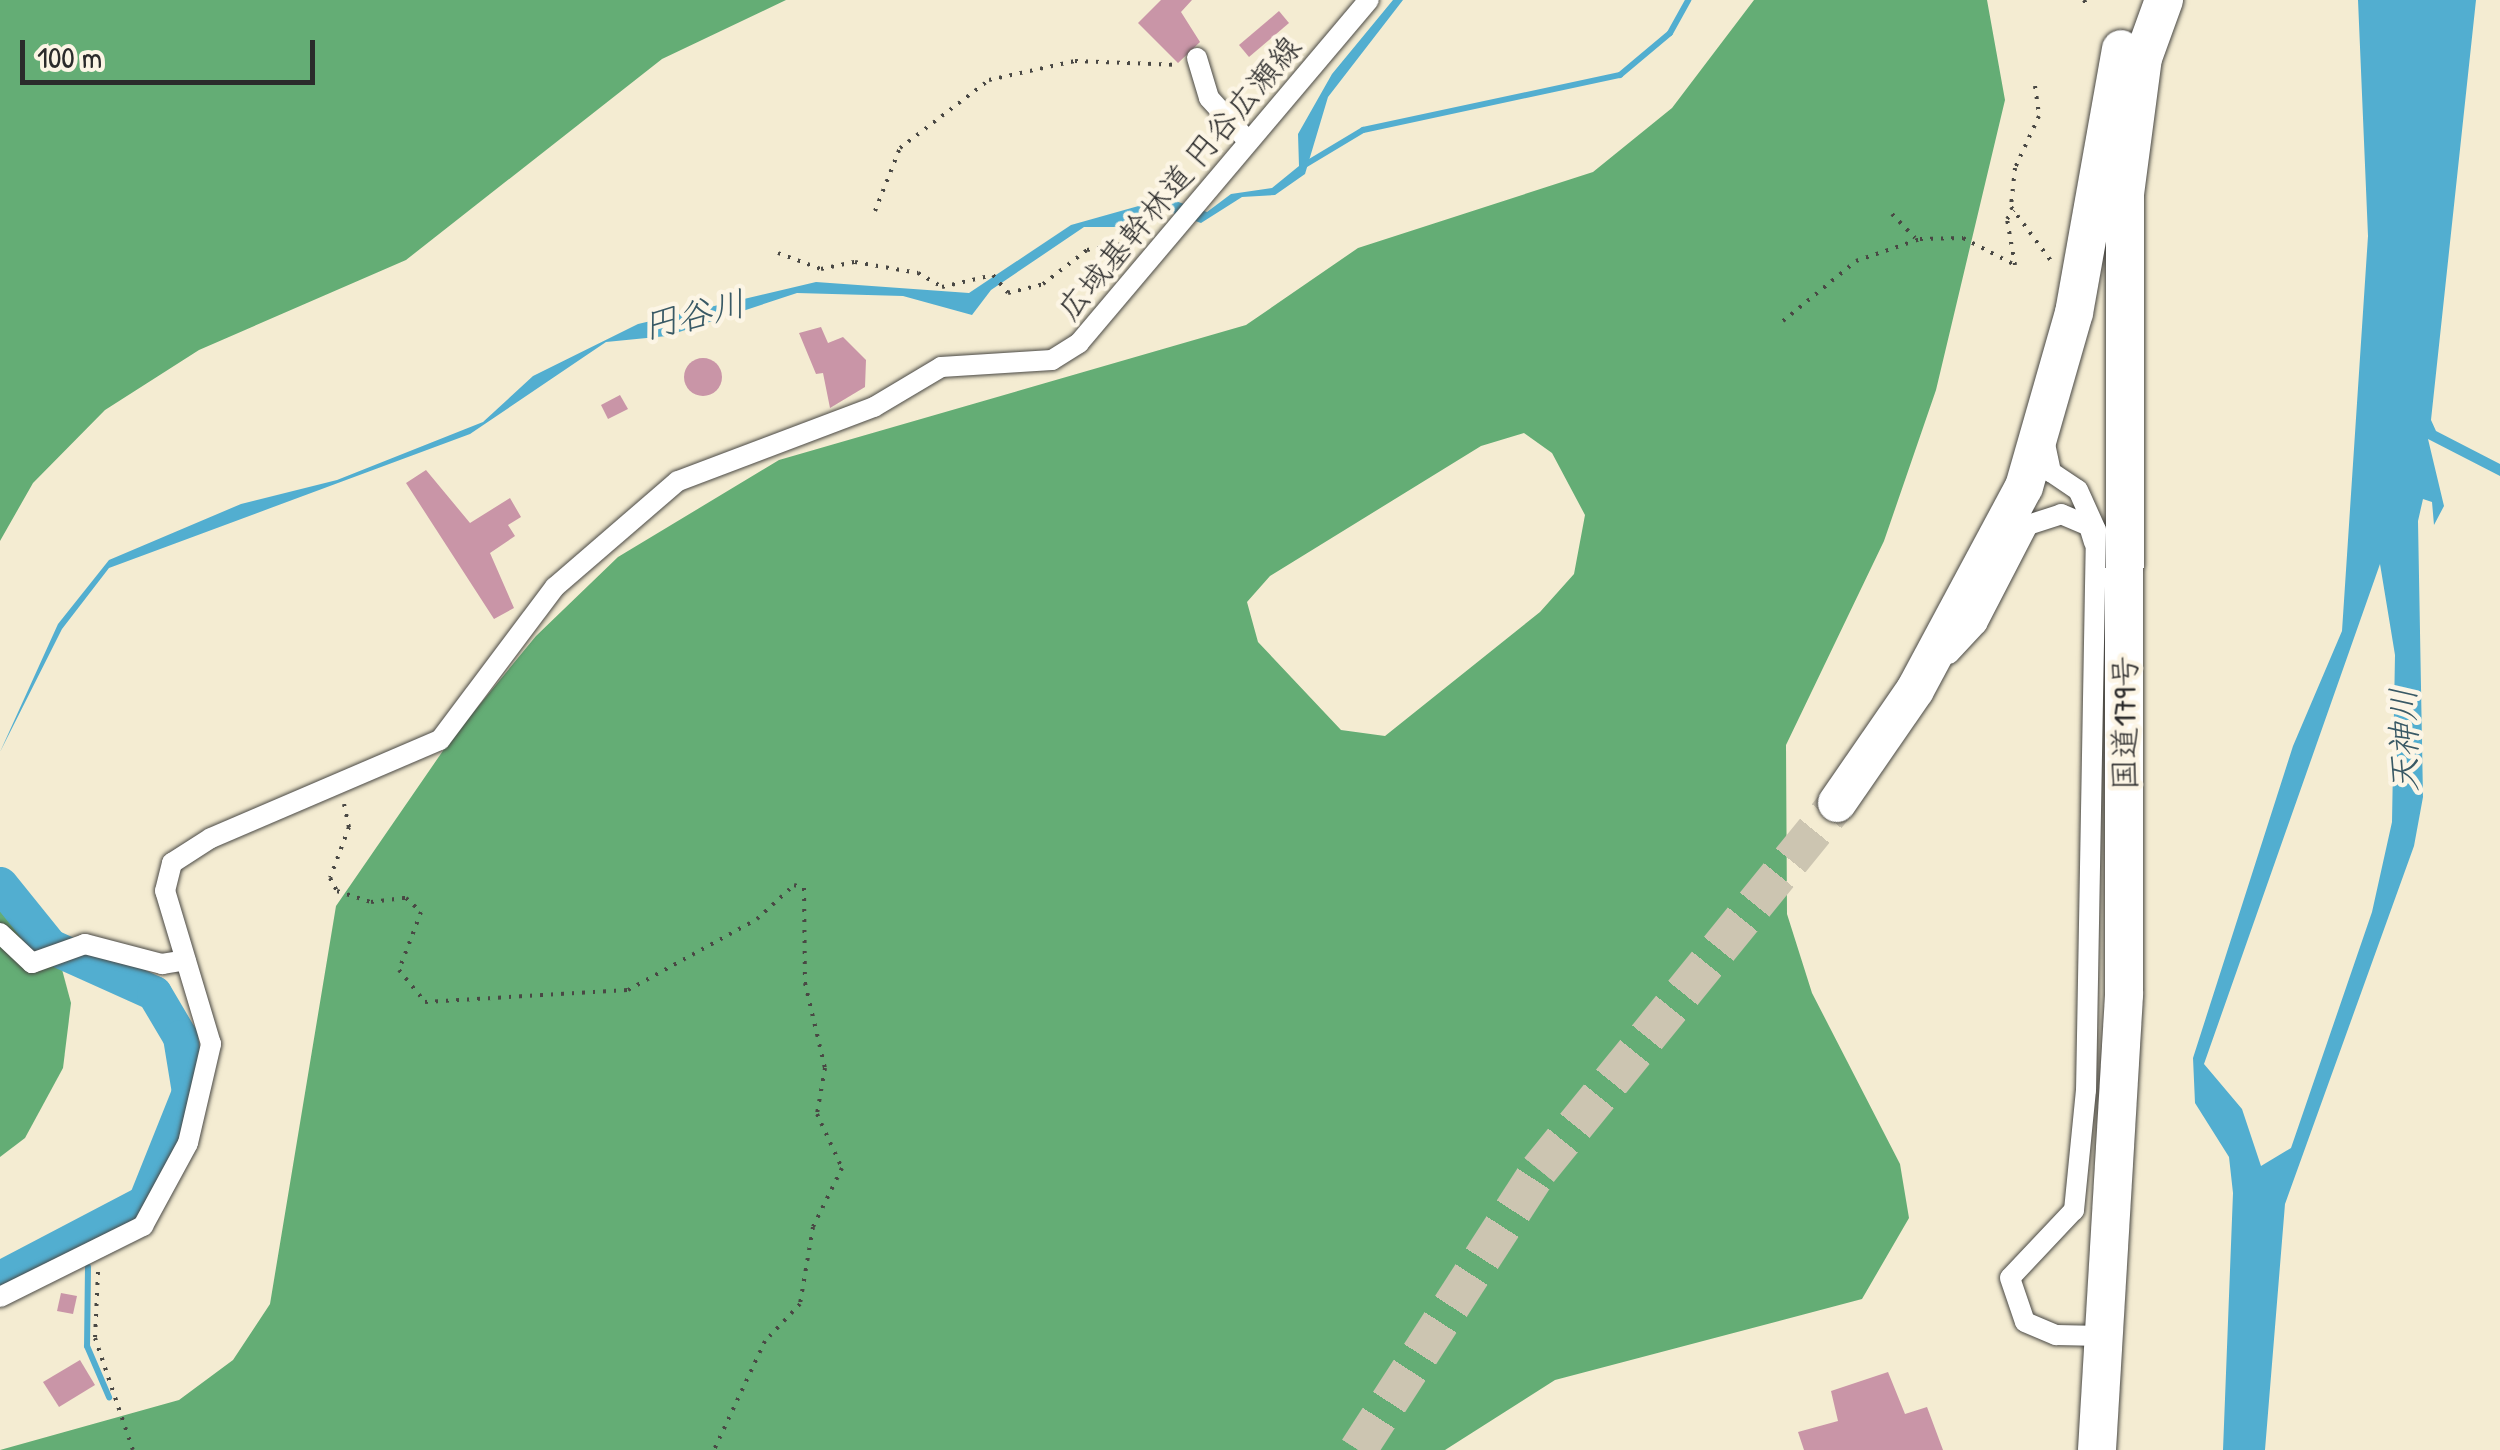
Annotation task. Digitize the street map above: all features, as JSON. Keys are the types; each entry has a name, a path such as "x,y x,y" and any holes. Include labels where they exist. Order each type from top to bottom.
{"highway":[{"path":"1837,804 1916,690 2044,432 2138,0"},
{"name":"国道179号","path":"2097,1450 2124,995 2125,194 2143,58 2164,0"}],"street":[{"name":"広域基幹林道 円谷広瀬線","path":"0,1297 96,1249 156,1212 205,1093 211,1044 166,890 172,864 440,740 555,587 678,481 874,407 940,367 1052,360 1105,318 1248,141 1369,0"},
{"path":"1198,63 1209,98 1248,141"},
{"path":"2044,432 2052,472 2092,510 2097,554 2086,1090 2074,1210 2010,1278 2024,1322 2056,1335 2102,1336"},
{"path":"1916,690 1977,624 2028,525 2042,515 2078,520 2097,554"},
{"path":"0,934 32,963 85,944 162,964 186,960"}],"path":[{"path":"875,211 900,148 989,80 1075,61 1198,63"},
{"path":"2035,86 2039,116 2015,168 2014,210 2058,274"},
{"path":"1783,321 1856,261 1920,238 1963,238 2016,264 2007,219 2014,210"},
{"path":"1892,214 1920,238"},
{"path":"778,253 821,269 855,262 918,273 942,287 992,275 1008,293 1043,284 1087,250 1163,246"},
{"path":"330,788 349,827 330,878 337,891 371,902 406,898 421,912 399,970 424,1002 628,990 757,918 794,885 804,888 804,982 824,1068 817,1114 842,1168 813,1227 800,1304 765,1341 714,1450"},
{"path":"96,1249 95,1338 133,1450"}],"green space":[{"path":"0,0 786,0 662,59 406,260 199,350 105,410 33,483 0,541"},
{"path":"1754,0 1987,0 2005,100 1936,390 1884,541 1786,745 1787,914 1812,993 1900,1164 1909,1218 1862,1299 1555,1380 1445,1450 0,1450 179,1400 233,1360 270,1304 336,906 449,742 536,636 618,557 779,460 1246,325 1358,248 1593,172 1672,108","holes":["1524,433 1552,453 1585,515 1574,574 1540,612 1385,736 1341,730 1258,642 1247,602 1270,576 1481,446"]},
{"path":"0,900 60,962 71,1003 63,1068 25,1138 0,1157"}],"water":[{"path":"1393,0 1403,0 1328,97 1305,174 1275,195 1242,197 1201,223 1153,206 1117,227 1084,227 991,290 972,315 903,296 797,293 667,336 606,342 470,434 109,568 62,629 0,752 58,624 109,560 241,504 337,480 483,422 533,376 638,324 816,282 969,293 1071,225 1167,198 1207,212 1231,194 1272,188 1299,166 1298,134 1332,74"},
{"name":"天神川","path":"2358,0 2476,0 2431,420 2436,431 2500,464 2500,476 2428,439 2444,506 2434,525 2432,502 2423,499 2418,521 2423,797 2414,846 2285,1204 2265,1450 2223,1450 2233,1193 2229,1157 2195,1103 2193,1058 2293,746 2342,631 2368,236","holes":["2380,564 2395,655 2392,822 2372,912 2291,1148 2261,1166 2242,1109 2204,1064"]},
{"path":"0,883 29,907 51,945 0,889"}],"building":[{"path":"1161,0 1192,0 1181,12 1200,42 1178,63 1138,23"},
{"path":"1279,11 1289,23 1249,57 1239,45"},
{"path":"821,327 828,343 843,337 866,360 865,387 830,408 823,373 816,374 799,333"},
{"path":"703,358 716,364 722,377 716,390 703,396 690,390 684,377 690,364"},
{"path":"620,395 628,409 608,419 601,405"},
{"path":"426,470 470,523 510,498 521,517 508,525 515,536 490,553 514,608 494,619 406,483"},
{"path":"61,1293 77,1296 73,1314 57,1311"},
{"path":"80,1360 95,1385 59,1407 43,1382"},
{"path":"1888,1372 1905,1414 1927,1407 1943,1450 1804,1450 1798,1432 1838,1421 1831,1391"}],"waterway":[{"path":"1303,166 1363,130 1620,75 1670,33 1688,0"},
{"name":"円谷川","path":"0,884 50,946 154,993 180,1037 189,1092 145,1202 0,1278"},
{"path":"88,1267 87,1346 109,1397"}],"tunnel":[{"path":"1358,1450 1539,1170 1837,803"}]}
